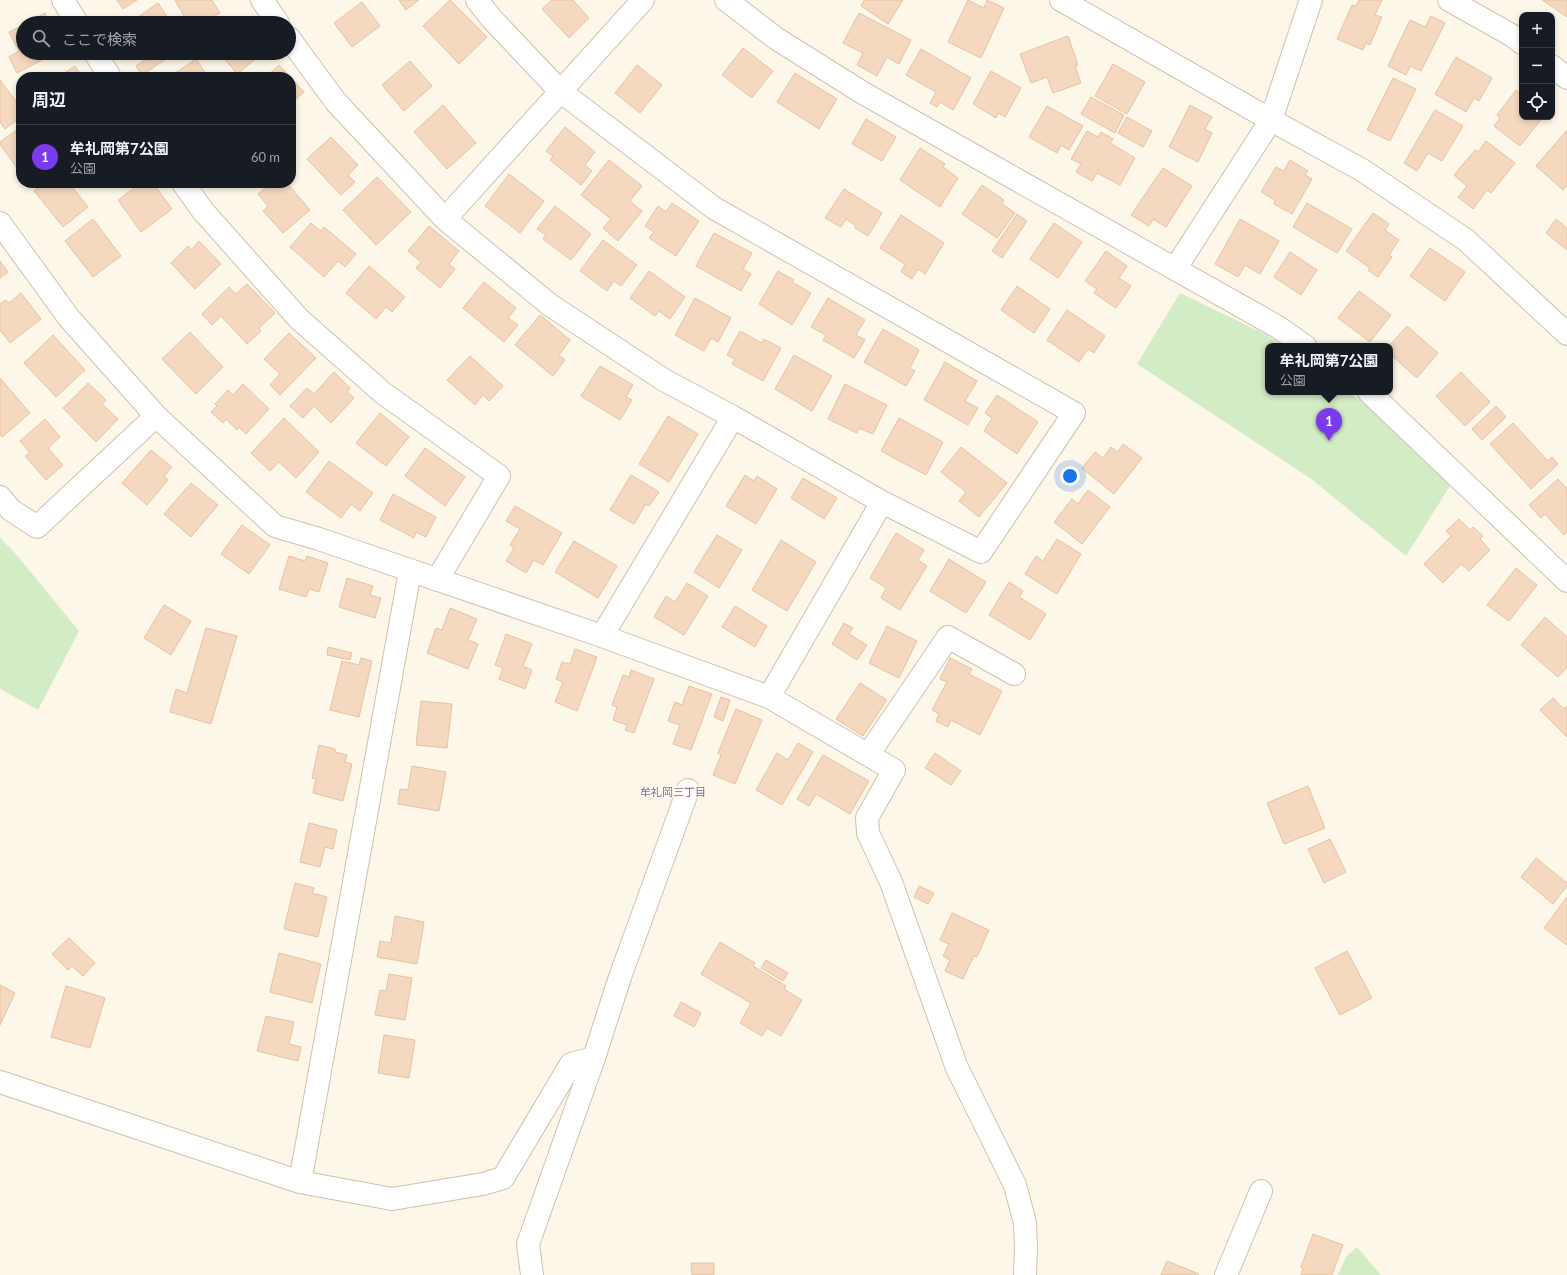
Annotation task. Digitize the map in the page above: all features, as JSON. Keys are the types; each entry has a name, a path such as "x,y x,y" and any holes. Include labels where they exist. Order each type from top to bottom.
{"street":[{"path":"63,0 73,16"},
{"path":"262,0 273,16"},
{"path":"296,48 336,102 445,218 550,305 664,380 733,417 882,502 981,552 1074,413 714,208 560,91 491,18 477,0"},
{"path":"445,218 643,0"},
{"path":"726,0 777,39 863,93 1278,327 1300,343"},
{"path":"1061,0 1271,120 1362,170 1466,240 1567,334"},
{"path":"1175,269 1271,120 1311,0"},
{"path":"1449,0 1514,36 1519,40"},
{"path":"99,60 107,72"},
{"path":"1555,68 1567,78"},
{"path":"187,188 203,211 299,319 383,393 499,476 437,580"},
{"path":"0,223 69,318 156,416 275,526 410,570 602,636 770,697 894,770 867,818 868,833 891,882 957,1068 1015,1186 1025,1223 1025,1275"},
{"path":"1372,395 1567,581"},
{"path":"0,497 11,510 37,527 156,416"},
{"path":"602,636 733,417"},
{"path":"770,697 882,502"},
{"path":"300,1182 410,570"},
{"path":"868,755 948,637 1014,674"},
{"path":"532,1275 528,1244 594,1058 620,977 688,790"},
{"path":"0,1082 300,1182 392,1199 483,1184 503,1178 571,1064 594,1058"},
{"path":"1226,1275 1261,1191"}],"green space":[{"path":"1180,293 1267,335 1278,343 1265,343 1265,395 1352,395 1366,405 1450,486 1406,556 1310,478 1137,364"},
{"path":"0,538 15,553 79,631 38,710 0,688"},
{"path":"1357,1247 1381,1275 1338,1275 1346,1257"}],"building":[{"path":"117,0 137,0 123,9"},
{"path":"175,0 212,0 220,13 215,16 184,16"},
{"path":"399,0 419,0 406,10"},
{"path":"450,0 487,37 459,64 423,26"},
{"path":"552,0 573,0 589,18 569,38 542,9"},
{"path":"864,0 903,0 888,24 861,6"},
{"path":"968,0 984,8 987,0 1004,8 981,58 948,42"},
{"path":"1359,0 1382,0 1375,15 1382,17 1370,45 1366,43 1363,50 1337,39 1352,5 1356,6"},
{"path":"1542,0 1567,0 1567,17"},
{"path":"362,2 380,26 352,47 334,23"},
{"path":"158,3 166,16 140,16"},
{"path":"45,13 46,16 39,16"},
{"path":"859,13 911,40 899,64 887,57 877,76 857,65 863,53 843,43"},
{"path":"1431,16 1445,23 1421,71 1410,66 1406,75 1388,66 1410,20 1425,27"},
{"path":"16,28 16,45 9,32"},
{"path":"1068,36 1078,65 1075,66 1081,83 1053,93 1047,77 1031,83 1020,54"},
{"path":"743,48 773,71 752,98 722,75"},
{"path":"921,49 971,78 953,110 940,102 937,107 930,103 936,92 906,75"},
{"path":"16,53 16,60 42,60 16,72 9,57"},
{"path":"1456,57 1492,78 1479,101 1474,98 1466,112 1435,94"},
{"path":"145,60 164,60 146,72 140,72 136,66"},
{"path":"197,60 205,72 177,72"},
{"path":"226,60 254,60 239,72 235,72"},
{"path":"410,61 432,86 404,111 382,85"},
{"path":"1113,64 1145,82 1127,114 1095,96"},
{"path":"279,65 285,72 271,72"},
{"path":"637,65 662,85 640,113 615,93"},
{"path":"75,66 79,72 66,72"},
{"path":"991,71 1021,88 1005,117 998,113 996,118 973,104"},
{"path":"795,73 837,99 819,129 777,102"},
{"path":"1393,78 1416,89 1390,141 1367,130"},
{"path":"0,80 16,101 16,121 5,129 0,122"},
{"path":"296,83 304,92 296,99"},
{"path":"1516,90 1519,92 1519,120 1541,120 1520,146 1494,126 1500,118 1497,115"},
{"path":"1091,97 1124,115 1115,133 1081,114"},
{"path":"443,105 476,143 447,169 414,132"},
{"path":"1190,105 1212,117 1205,129 1212,133 1198,162 1169,147"},
{"path":"1047,106 1083,126 1069,150 1061,145 1057,153 1029,137"},
{"path":"1435,110 1463,126 1442,161 1428,153 1417,171 1404,163"},
{"path":"1127,117 1152,131 1143,147 1118,133"},
{"path":"866,119 896,137 882,161 852,144"},
{"path":"565,127 595,152 585,165 592,171 581,185 550,160 553,156 546,151"},
{"path":"1567,130 1567,185 1563,190 1536,166"},
{"path":"16,131 16,167 0,144 0,142"},
{"path":"1087,131 1098,137 1101,132 1113,139 1110,143 1135,158 1120,185 1097,173 1092,181 1076,172 1081,164 1071,159"},
{"path":"331,137 358,165 348,175 355,182 341,195 307,159"},
{"path":"1486,141 1515,163 1491,193 1487,190 1473,209 1458,197 1467,186 1454,175 1475,150 1478,152"},
{"path":"920,148 945,164 943,167 958,178 940,207 900,180"},
{"path":"609,160 642,186 630,201 642,211 618,241 603,228 611,219 581,195"},
{"path":"1290,160 1308,171 1305,175 1312,179 1292,214 1274,204 1275,200 1261,192 1276,167 1284,171"},
{"path":"1163,168 1192,186 1166,227 1153,219 1149,226 1131,215"},
{"path":"509,174 544,201 520,233 485,206"},
{"path":"377,177 411,212 376,245 343,210"},
{"path":"982,185 1004,200 1002,204 1015,213 997,238 962,214"},
{"path":"38,188 73,188 88,207 63,227 34,191"},
{"path":"134,188 157,188 172,209 141,232 118,200"},
{"path":"265,188 291,188 310,210 283,233 263,211 268,206 258,194"},
{"path":"844,189 882,213 868,236 855,228 856,226 846,219 841,227 825,218"},
{"path":"672,203 699,221 676,256 649,238 654,232 645,226 658,206 666,212"},
{"path":"1307,203 1352,229 1337,253 1293,227"},
{"path":"555,206 591,234 571,260 543,239 546,235 537,229"},
{"path":"1373,213 1389,224 1385,230 1399,240 1389,255 1392,257 1378,277 1368,270 1370,268 1346,251"},
{"path":"1017,214 1027,221 1002,258 992,251"},
{"path":"901,215 944,243 925,274 918,269 912,279 901,272 905,264 880,248"},
{"path":"93,219 121,256 93,277 65,241"},
{"path":"1240,219 1279,241 1260,274 1245,265 1238,277 1215,264"},
{"path":"1556,219 1567,228 1567,250 1546,233"},
{"path":"311,223 321,231 324,227 356,254 345,267 338,261 324,277 290,247"},
{"path":"1054,223 1082,242 1058,278 1030,259"},
{"path":"429,226 459,251 449,264 455,269 440,288 416,268 421,262 408,251"},
{"path":"714,233 752,253 743,269 751,274 741,291 696,266"},
{"path":"603,240 637,265 621,286 614,281 607,291 580,271"},
{"path":"199,241 221,264 195,289 171,263 188,246 191,250"},
{"path":"1430,248 1465,272 1445,301 1410,276"},
{"path":"1106,251 1127,266 1119,278 1131,286 1116,308 1094,293 1097,289 1085,281"},
{"path":"1290,252 1317,270 1301,295 1274,277"},
{"path":"0,261 8,272 0,278"},
{"path":"369,266 405,297 392,312 386,307 376,319 346,293"},
{"path":"649,271 685,297 670,319 659,311 655,316 630,298"},
{"path":"778,271 794,280 792,282 811,293 792,325 759,304"},
{"path":"484,282 516,308 508,318 518,325 504,342 463,308"},
{"path":"247,284 275,313 259,328 261,331 247,344 221,316 212,325 202,314 229,287 236,294"},
{"path":"1017,286 1050,309 1034,333 1001,310"},
{"path":"1359,291 1391,315 1370,342 1338,318"},
{"path":"21,293 41,319 10,343 0,330 0,304 6,300 9,303"},
{"path":"695,298 731,318 718,342 711,338 704,351 675,335"},
{"path":"828,298 865,320 856,335 865,340 854,358 823,340 826,335 811,327"},
{"path":"1067,310 1105,336 1094,353 1088,349 1079,362 1047,340"},
{"path":"540,315 570,340 559,355 565,360 553,376 515,345"},
{"path":"1407,326 1438,353 1417,378 1393,357 1393,343 1392,343"},
{"path":"883,329 919,350 910,368 915,371 906,386 864,362"},
{"path":"740,331 762,343 764,339 781,348 763,381 732,364 735,359 727,355"},
{"path":"190,332 223,367 196,394 162,359"},
{"path":"289,333 316,358 280,395 270,385 280,374 264,359"},
{"path":"53,335 85,370 56,397 24,363"},
{"path":"794,355 832,376 812,411 775,389"},
{"path":"470,356 503,386 489,401 483,395 475,405 447,380"},
{"path":"945,362 977,381 965,401 978,408 968,425 924,400"},
{"path":"600,366 633,385 626,397 632,400 620,420 581,396"},
{"path":"334,372 350,388 347,392 354,398 331,423 314,406 303,418 290,406 307,388 314,394"},
{"path":"1461,372 1490,402 1465,426 1436,396"},
{"path":"0,378 30,413 2,437 0,435"},
{"path":"88,383 106,400 102,404 118,419 96,442 63,408"},
{"path":"243,384 269,409 246,434 239,427 237,430 226,419 223,423 211,412 217,406 215,404 228,390 233,395"},
{"path":"845,384 887,405 873,434 859,428 857,433 828,419"},
{"path":"997,395 1038,422 1017,454 984,431 992,418 985,413"},
{"path":"1496,406 1506,417 1482,440 1472,429"},
{"path":"380,413 409,437 386,466 356,443"},
{"path":"668,416 698,434 669,482 639,464"},
{"path":"284,418 319,452 296,478 279,462 270,471 251,453"},
{"path":"899,418 943,442 926,475 881,451"},
{"path":"45,419 60,437 48,448 63,465 46,480 25,456 30,453 20,441"},
{"path":"1513,423 1548,461 1552,457 1558,464 1531,489 1490,444"},
{"path":"1123,444 1142,458 1114,494 1082,468 1095,452 1103,458 1111,447 1118,452"},
{"path":"961,447 1007,483 979,517 959,501 966,492 941,472"},
{"path":"425,448 465,477 445,506 405,476"},
{"path":"151,450 172,467 164,476 168,480 147,505 122,483"},
{"path":"329,461 373,493 360,511 351,504 341,518 306,492"},
{"path":"631,475 659,492 649,506 646,504 634,524 610,510"},
{"path":"745,475 754,481 757,476 777,489 756,524 726,506"},
{"path":"803,478 837,498 824,519 791,498"},
{"path":"1558,479 1567,489 1567,532 1564,535 1545,514 1541,518 1529,505"},
{"path":"191,483 218,505 191,537 164,514"},
{"path":"1088,490 1110,507 1082,544 1054,522 1072,499 1078,504"},
{"path":"393,494 436,517 426,537 416,532 414,538 380,520"},
{"path":"515,506 562,533 543,565 534,560 526,573 506,561 514,548 510,545 520,529 506,521"},
{"path":"1459,519 1470,530 1473,527 1483,536 1480,539 1490,550 1469,571 1461,564 1443,583 1424,564 1451,536 1446,531"},
{"path":"242,525 270,545 249,574 221,554"},
{"path":"896,533 924,550 918,560 927,566 900,610 881,598 886,588 870,578"},
{"path":"717,535 742,550 719,588 694,572"},
{"path":"1057,539 1081,554 1057,594 1025,574 1036,556 1043,561"},
{"path":"781,540 816,562 787,611 752,590"},
{"path":"574,541 617,566 598,598 555,572"},
{"path":"289,556 305,561 307,556 328,563 319,592 309,589 306,597 279,589"},
{"path":"949,559 986,582 966,613 930,591"},
{"path":"1516,568 1537,585 1509,621 1487,605"},
{"path":"347,578 373,586 370,595 381,598 375,618 339,607"},
{"path":"1009,582 1023,591 1019,597 1046,614 1030,640 989,615"},
{"path":"687,583 708,596 684,635 654,617 666,596 675,602"},
{"path":"164,605 191,621 171,655 144,638"},
{"path":"735,606 767,626 755,647 722,627"},
{"path":"450,608 477,619 468,640 478,644 468,669 427,653 436,628 442,630"},
{"path":"1545,617 1567,637 1567,667 1558,677 1521,645"},
{"path":"844,623 853,628 849,634 867,645 857,660 832,644"},
{"path":"887,626 917,641 899,678 869,663"},
{"path":"206,628 237,636 211,724 170,712 176,689 187,693"},
{"path":"506,634 532,644 523,666 532,670 525,689 499,679 503,668 495,665"},
{"path":"328,647 352,653 350,660 327,655"},
{"path":"575,649 597,657 577,711 555,702 563,682 556,679 562,662 570,664"},
{"path":"361,658 372,661 359,717 330,710 342,661 359,665"},
{"path":"950,658 972,669 969,674 1002,691 980,735 951,720 948,727 936,721 939,714 932,710 947,682 940,679"},
{"path":"631,670 654,679 634,733 625,730 627,725 613,720 617,707 612,705 623,675 629,677"},
{"path":"860,683 887,700 863,736 836,719"},
{"path":"689,686 712,694 691,750 673,744 680,725 668,721 675,702 682,705"},
{"path":"721,697 730,700 723,721 714,717"},
{"path":"1553,698 1564,709 1567,706 1567,737 1540,710"},
{"path":"421,701 452,704 447,748 416,745"},
{"path":"736,709 762,720 735,784 713,775 721,755 718,753"},
{"path":"798,743 813,752 782,805 756,790 777,753 788,760"},
{"path":"319,745 335,749 335,752 347,755 345,762 352,764 343,801 313,793 316,779 312,778"},
{"path":"935,753 961,771 951,785 925,768"},
{"path":"823,755 869,781 850,814 816,794 809,806 797,799"},
{"path":"412,766 446,772 439,811 398,804 400,789 408,790"},
{"path":"1308,786 1325,828 1284,844 1267,803"},
{"path":"309,823 337,830 333,849 325,847 320,867 300,862"},
{"path":"1330,839 1346,872 1324,883 1308,849"},
{"path":"1536,858 1567,883 1567,886 1553,904 1521,877"},
{"path":"295,883 314,888 312,893 327,897 318,937 284,929"},
{"path":"919,886 934,893 928,904 914,897"},
{"path":"1567,897 1567,945 1544,928"},
{"path":"952,913 989,930 977,957 974,956 963,979 945,971 950,960 943,956 949,944 940,940"},
{"path":"395,916 424,922 417,964 377,957 380,941 391,943"},
{"path":"69,938 95,963 83,976 72,966 68,970 52,954"},
{"path":"720,942 755,963 753,966 786,986 784,989 802,1000 781,1036 767,1028 762,1036 740,1023 751,1003 701,974"},
{"path":"1347,951 1372,998 1340,1015 1315,968"},
{"path":"279,953 321,964 312,1003 270,992"},
{"path":"766,960 788,973 783,981 761,968"},
{"path":"389,974 412,978 405,1020 375,1015 380,990 386,991"},
{"path":"0,985 15,993 0,1025"},
{"path":"66,986 105,998 90,1048 51,1037"},
{"path":"681,1002 701,1013 694,1027 674,1016"},
{"path":"266,1016 294,1022 289,1044 301,1047 298,1061 257,1051"},
{"path":"384,1035 415,1040 409,1078 378,1073"},
{"path":"1313,1234 1343,1245 1332,1275 1301,1275 1303,1269 1301,1267"},
{"path":"1167,1261 1199,1274 1161,1275"},
{"path":"691,1263 714,1263 714,1275 692,1275"}],"place":[{"name":"牟礼岡第7公園","path":"1329,441"}],"district":[{"name":"牟礼岡三丁目","path":"673,792"}]}
